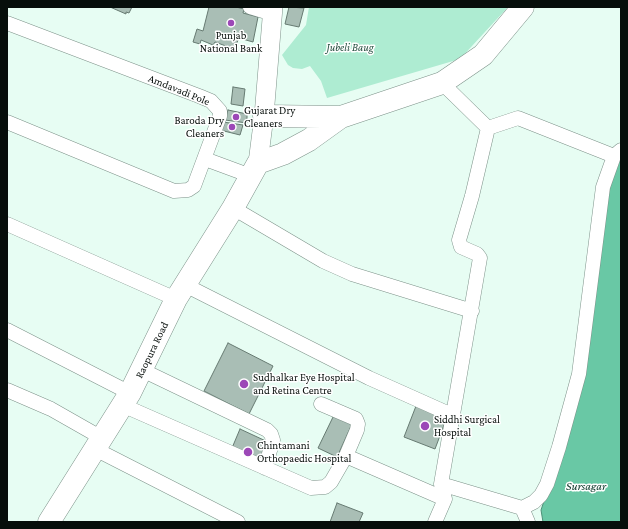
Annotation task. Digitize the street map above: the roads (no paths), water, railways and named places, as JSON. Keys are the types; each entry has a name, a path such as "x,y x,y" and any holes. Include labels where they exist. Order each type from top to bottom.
{"main road":[{"path":"255,169 309,140 341,117 442,83 483,55 523,7"},
{"path":"255,169 264,116 273,10"},
{"path":"264,116 341,117"},
{"name":"Raopura Road","path":"49,522 126,399 181,292 234,208 255,169"}],"street":[{"path":"250,7 273,10"},
{"name":"Amdavadi Pole","path":"7,23 211,101 220,111 220,116 194,186 188,190 174,191 7,122"},
{"path":"442,83 488,128"},
{"path":"442,484 522,508 534,502 541,495 547,484 577,381 591,290 603,187 617,153 518,118 488,128"},
{"path":"435,522 445,499 442,484 454,416 454,404 472,311 480,258 477,254 461,247 459,240 472,196 488,128"},
{"path":"205,159 255,169"},
{"path":"234,208 323,261 352,274 472,311"},
{"path":"7,224 181,292 454,416"},
{"path":"7,330 126,399 265,468 311,488 325,487 331,482 346,456 358,424 356,419 321,404"},
{"path":"142,370 267,430 271,434 273,440 265,468"},
{"path":"7,390 50,409 99,443 238,522"},
{"path":"346,456 445,499"},
{"path":"522,508 528,522"}],"water":[{"name":"Sursagar","path":"621,154 621,522 543,522 541,510 557,463 605,187"}],"place":[{"name":"Punjab National Bank","path":"231,23"},
{"name":"Gujarat Dry Cleaners","path":"236,117"},
{"name":"Baroda Dry Cleaners","path":"232,127"},
{"name":"Sudhalkar Eye Hospital and Retina Centre","path":"244,384"},
{"name":"Siddhi Surgical Hospital","path":"425,426"},
{"name":"Chintamani Orthopaedic Hospital","path":"248,452"}],"park label":[{"name":"Jubeli Baug","path":"350,48"}]}
